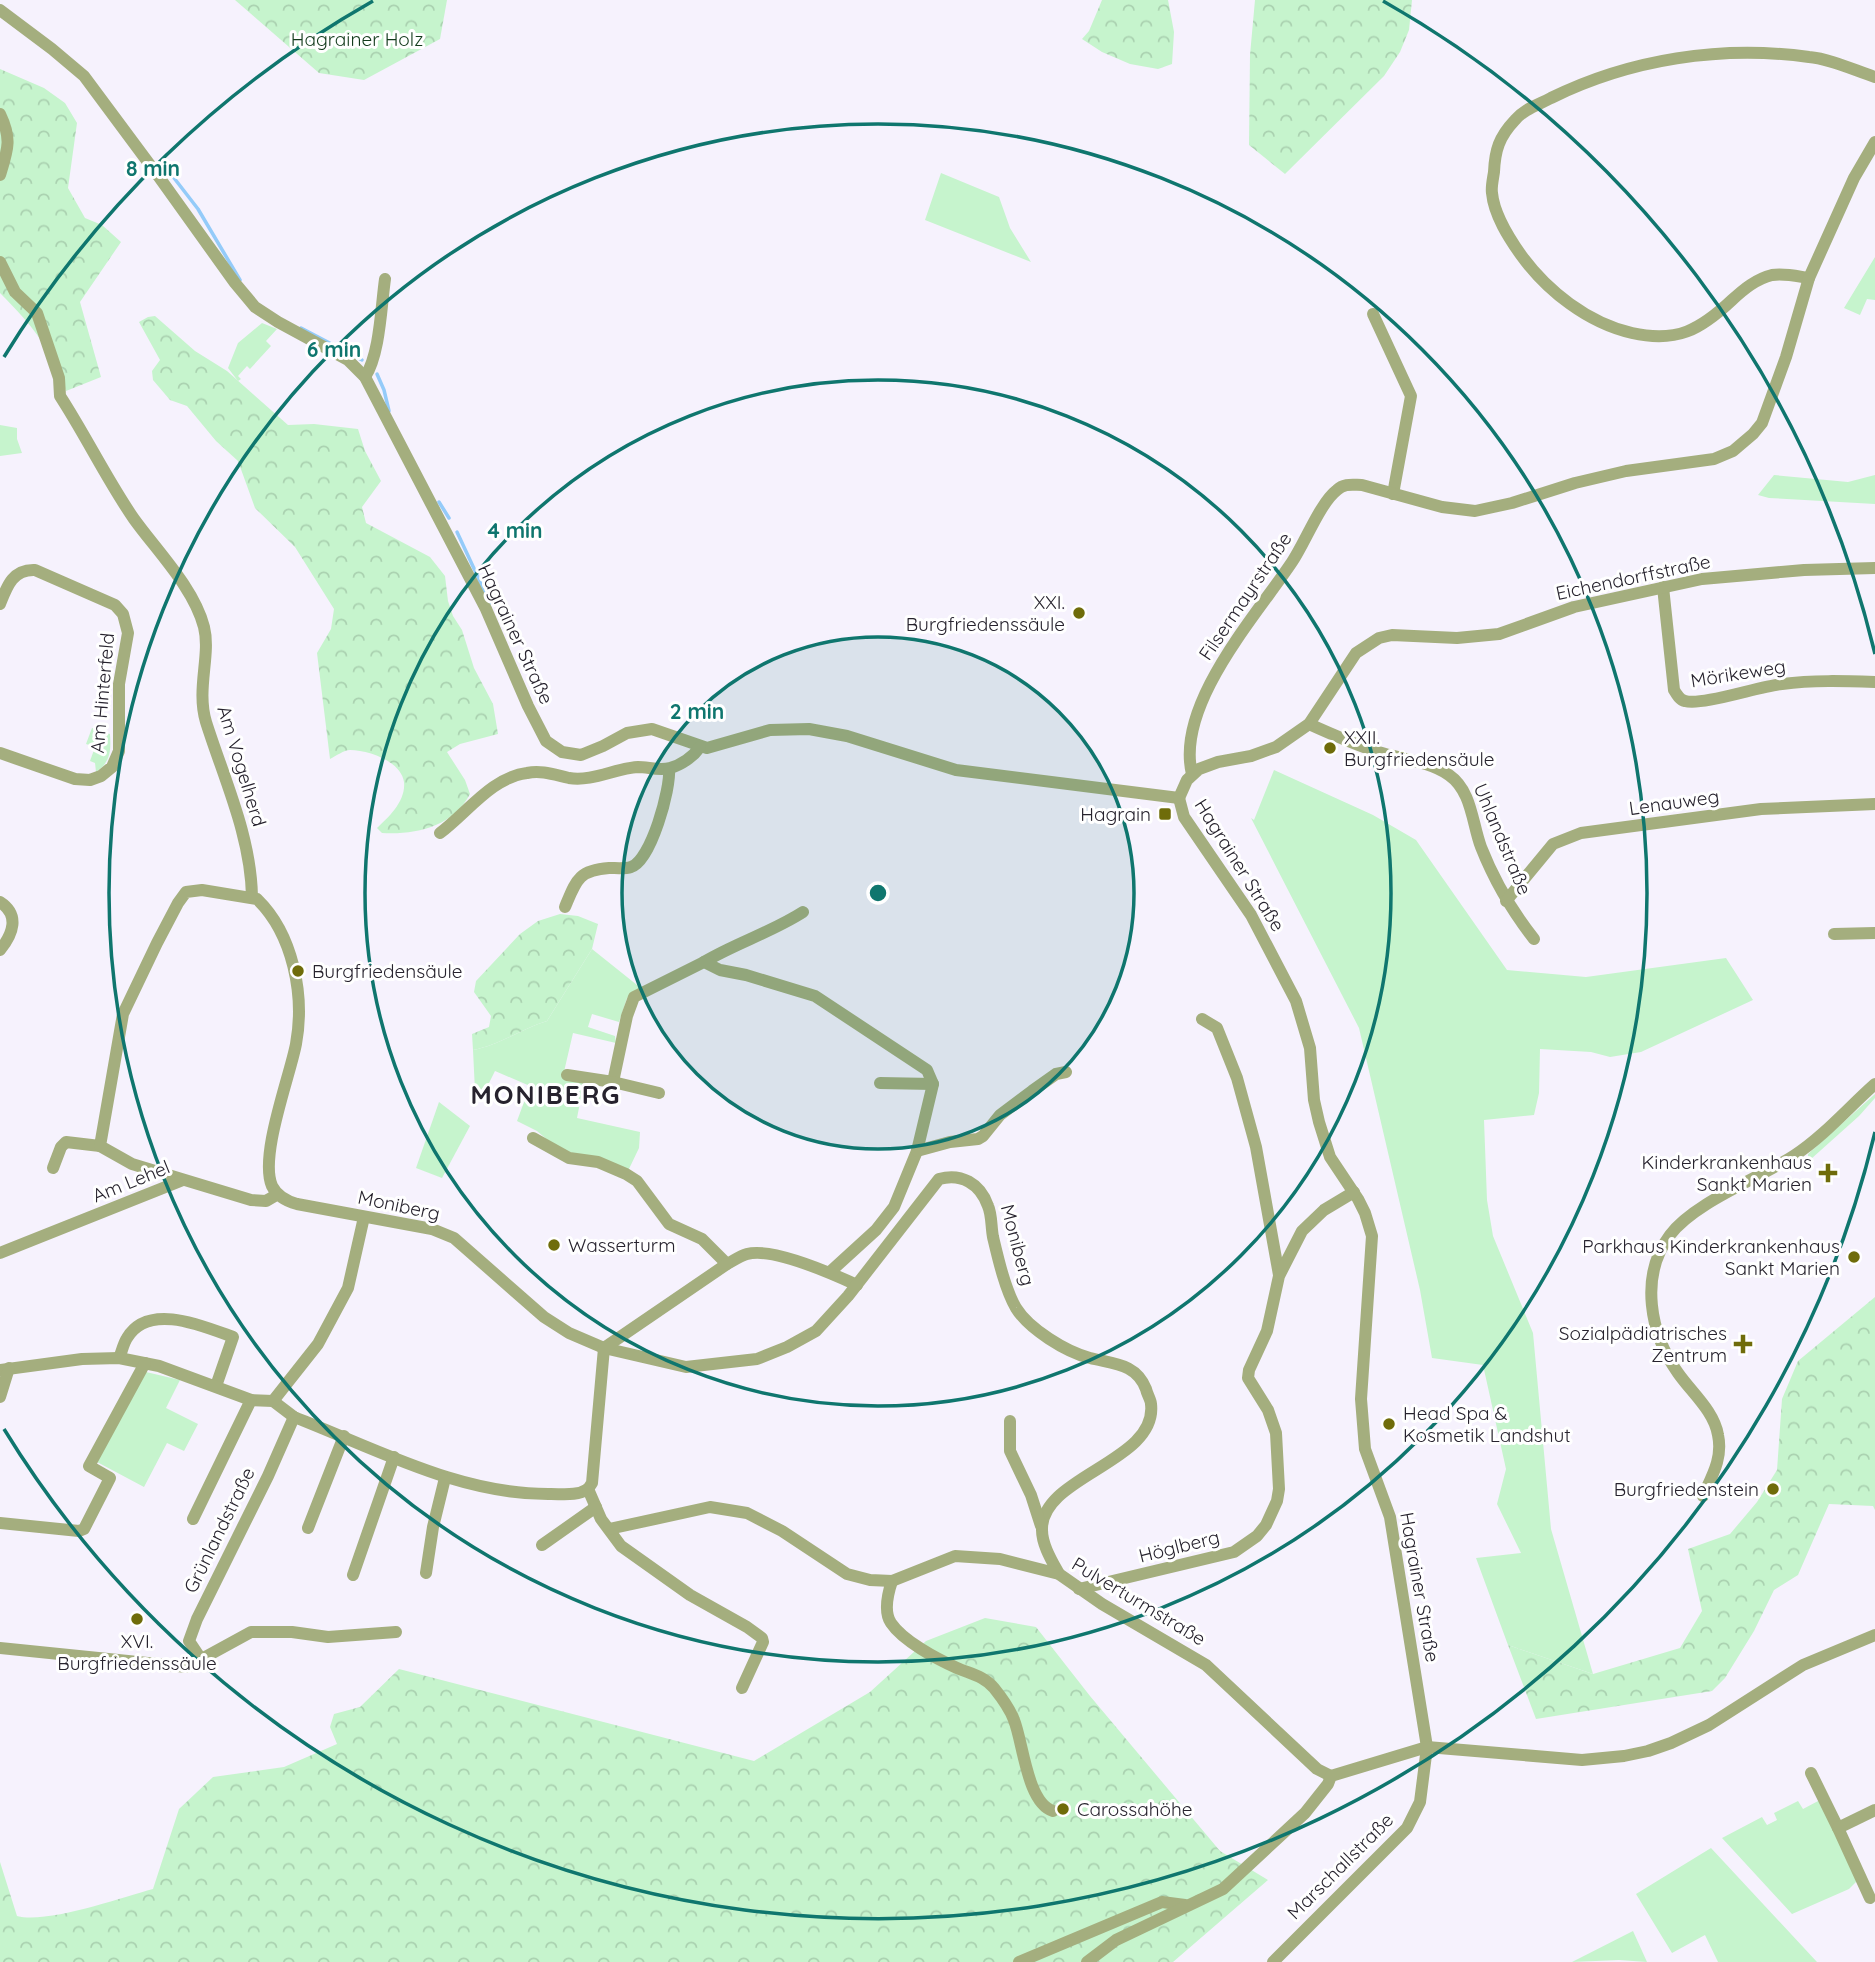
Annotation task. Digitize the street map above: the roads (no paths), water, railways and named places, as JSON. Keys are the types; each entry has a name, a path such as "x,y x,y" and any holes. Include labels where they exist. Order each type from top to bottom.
{"street":[{"name":"Hagrainer Straße","path":"0,10 84,76 255,307 348,360 365,377 486,609 546,741 562,752 581,755 627,733 652,729 700,747 716,747 770,730 809,729 847,736 956,770 1179,798 1184,817 1251,915 1296,1001 1310,1048 1314,1100 1330,1157 1354,1192 1365,1213 1372,1236 1361,1399 1365,1449 1390,1517 1427,1747"},
{"path":"1809,278 1781,274 1756,281 1710,321 1685,334 1655,336 1631,333 1605,324 1562,298 1528,265 1514,246 1492,194 1495,151 1516,118 1530,108 1608,74 1659,61 1722,54 1811,57 1875,77"},
{"path":"0,114 9,133 0,176"},
{"path":"1373,314 1411,396 1393,494 1455,510 1488,509 1574,482 1626,471 1714,459 1733,451 1762,423 1786,358 1809,278 1854,178 1875,142"},
{"name":"Am Vogelherd","path":"0,262 15,292 37,313 59,378 60,396 134,519 177,577 200,614 206,639 203,712 245,842 252,897"},
{"path":"365,377 375,345 385,279"},
{"name":"Filsermayrstraße","path":"1192,774 1189,745 1203,702 1217,671 1248,620 1291,564 1328,500 1348,484 1393,494"},
{"path":"120,513 134,519"},
{"name":"Eichendorffstraße","path":"1192,774 1218,762 1276,747 1308,724 1356,653 1379,638 1392,635 1457,638 1499,634 1574,607 1663,587 1740,575 1804,570 1875,569"},
{"name":"Am Hinterfeld","path":"0,604 10,580 23,571 35,570 115,605 123,614 128,633 119,684 118,751 112,767 102,776 90,780 75,779 0,753"},
{"name":"Mörikeweg","path":"1663,587 1674,690 1678,697 1685,701 1701,701 1780,684 1875,682"},
{"name":"Uhlandstraße","path":"1308,724 1342,739 1449,775 1463,791 1480,845 1506,901 1534,939"},
{"name":"Hagrainer Straße","path":"669,769 693,756 700,747"},
{"path":"440,832 480,798 502,783 526,772 558,773 570,778 613,773 636,767 669,769 668,791 640,862 631,867 595,869 582,875 576,881 565,907"},
{"path":"1179,798 1182,788 1192,774"},
{"name":"Lenauweg","path":"1506,901 1553,844 1581,834 1761,809 1875,804"},
{"path":"100,1146 124,1014 177,903 186,892 202,890 252,897 257,899 272,917 290,950 298,1009 296,1044 272,1142 271,1184 278,1194"},
{"path":"0,902 9,909 13,922 10,936 0,950"},
{"path":"613,1082 627,1016 634,997 741,941 786,923 803,912"},
{"path":"1833,934 1875,933"},
{"path":"704,962 720,971 746,975 815,996 927,1070 933,1084 917,1151 894,1207 876,1230 830,1272"},
{"name":"Höglberg","path":"1202,1019 1217,1028 1237,1078 1256,1147 1279,1276"},
{"path":"917,1151 983,1136 1000,1115 1056,1074 1066,1072"},
{"path":"567,1075 659,1093"},
{"path":"880,1083 933,1084"},
{"path":"1703,1496 1718,1463 1718,1433 1705,1407 1676,1371 1663,1349 1654,1319 1651,1287 1653,1266 1670,1236 1686,1218 1797,1154 1875,1084"},
{"path":"533,1138 569,1158 598,1162 637,1181 669,1224 702,1239 727,1264"},
{"path":"53,1168 61,1147 66,1142 100,1146 132,1164 183,1180"},
{"name":"Moniberg","path":"278,1194 285,1201 297,1205 432,1229 454,1238 544,1317 569,1333 604,1348 686,1367 757,1359 816,1331 857,1285 939,1180 952,1176 965,1179 975,1185 988,1206 999,1264 1016,1308 1029,1323 1058,1345 1088,1358 1120,1364 1135,1371 1142,1380 1152,1405 1149,1425 1137,1443 1068,1489 1047,1509 1041,1530"},
{"name":"Am Lehel","path":"0,1252 183,1180 251,1200 266,1201 278,1194"},
{"name":"Höglberg","path":"1079,1589 1234,1552 1258,1536 1266,1525 1277,1501 1279,1489 1276,1433 1268,1410 1248,1378 1249,1370 1267,1331 1279,1276 1302,1231 1310,1221 1354,1192"},
{"path":"273,1401 318,1344 348,1288 365,1217"},
{"path":"0,1397 4,1369 82,1359 119,1358 145,1363 251,1400 273,1401 294,1417 445,1478 524,1495 579,1494 592,1483 604,1348 727,1264 748,1253 776,1255 830,1272 857,1285"},
{"path":"119,1358 127,1337 149,1320 168,1319 214,1330 233,1337 216,1386"},
{"path":"0,1523 79,1531 85,1529 110,1478 89,1466 145,1363"},
{"name":"Grünlandstraße","path":"193,1519 251,1400"},
{"name":"Grünlandstraße","path":"201,1660 189,1641 197,1619 268,1476 294,1417"},
{"path":"1010,1421 1010,1451 1031,1495 1048,1553 1059,1574"},
{"path":"308,1528 344,1436"},
{"path":"353,1575 394,1457"},
{"path":"426,1573 433,1527 445,1478"},
{"path":"588,1489 621,1546 653,1570 762,1638 763,1642 742,1688"},
{"path":"542,1545 596,1507"},
{"name":"Pulverturmstraße","path":"609,1529 710,1507 747,1513 782,1531 846,1574 870,1580 892,1581 955,1556 1000,1559 1059,1574 1079,1589 1206,1665 1317,1769 1331,1776"},
{"path":"892,1581 887,1606 890,1622 922,1648 957,1668 979,1676 993,1688 1015,1722 1025,1770 1044,1806 1053,1811"},
{"path":"0,1648 187,1667 251,1632 292,1632 328,1637 396,1632"},
{"path":"1087,1962 1116,1940 1223,1889 1305,1813 1328,1784 1331,1776 1427,1747 1582,1760 1648,1751 1709,1725 1803,1665 1875,1635"},
{"name":"Marschallstraße","path":"1273,1962 1407,1828 1420,1802 1427,1747"},
{"path":"1811,1773 1870,1898"},
{"path":"1838,1828 1875,1810"},
{"path":"1020,1962 1162,1902 1186,1905"}],"waterway":[{"path":"164,165 198,209 240,280"},
{"path":"301,328 362,360"},
{"path":"377,374 389,411"},
{"path":"439,502 449,518"},
{"path":"457,532 490,603"}],"place":[{"name":"XXI. Burgfriedenssäule","path":"1079,613"},
{"name":"XXII. Burgfriedensäule","path":"1330,748"},
{"name":"Hagrain","path":"1165,814"},
{"name":"Burgfriedensäule","path":"298,971"},
{"name":"Kinderkrankenhaus Sankt Marien","path":"1828,1173"},
{"name":"Wasserturm","path":"554,1245"},
{"name":"Parkhaus Kinderkrankenhaus Sankt Marien","path":"1854,1257"},
{"name":"Sozialpädiatrisches Zentrum","path":"1743,1344"},
{"name":"Head Spa & Kosmetik Landshut","path":"1389,1424"},
{"name":"Burgfriedenstein","path":"1773,1489"},
{"name":"XVI. Burgfriedenssäule","path":"137,1619"},
{"name":"Carossahöhe","path":"1063,1809"}],"district":[{"name":"MONIBERG","path":"546,1095"}],"park label":[{"name":"Hagrainer Holz","path":"357,39"}]}
